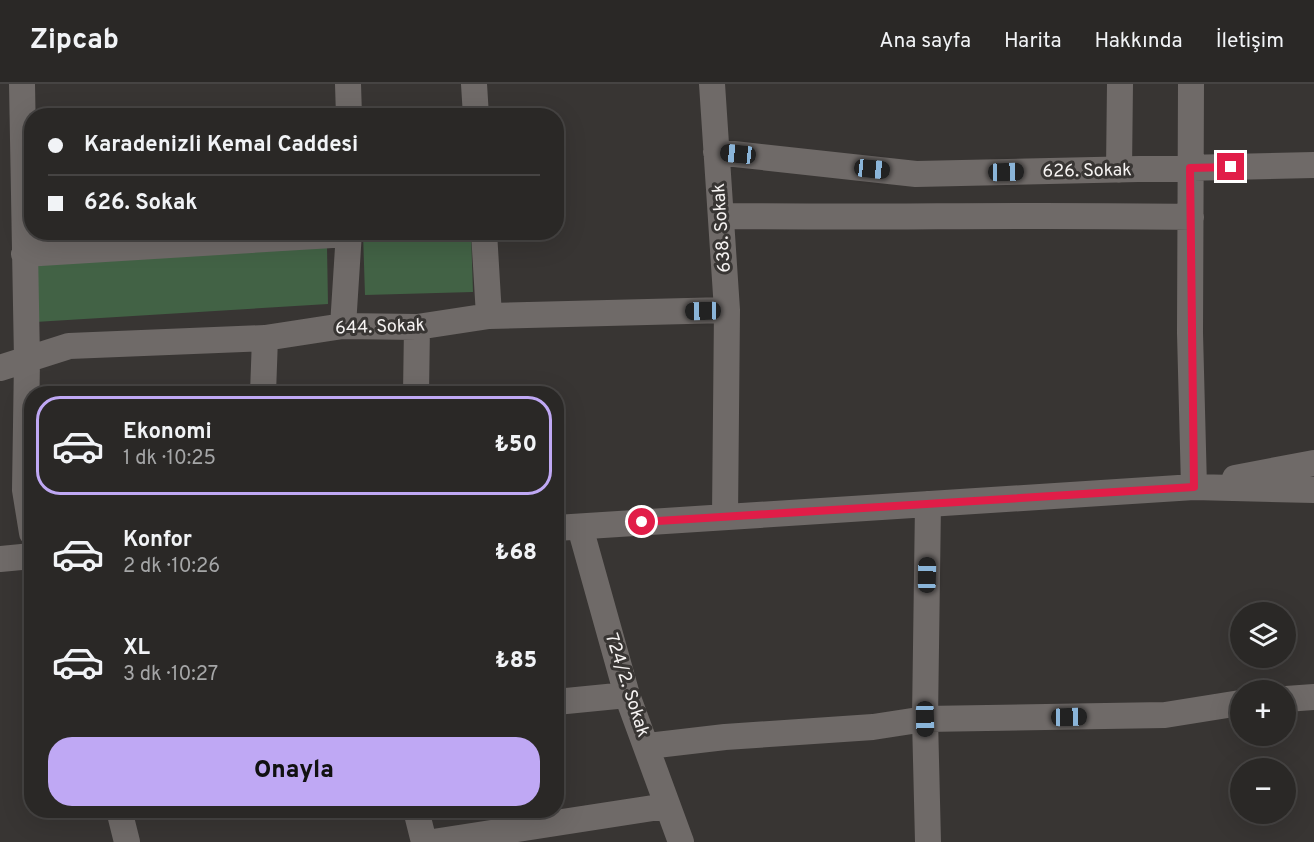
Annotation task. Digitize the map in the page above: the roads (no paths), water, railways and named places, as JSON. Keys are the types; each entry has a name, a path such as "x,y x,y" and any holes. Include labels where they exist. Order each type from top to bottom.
{"street":[{"path":"22,84 27,386"},
{"path":"348,84 349,108"},
{"path":"474,84 476,108"},
{"name":"638. Sokak","path":"712,84 727,310 725,516"},
{"path":"1119,170 1120,84"},
{"path":"1191,84 1190,333 1194,487"},
{"name":"626. Sokak","path":"716,152 916,174 1314,165"},
{"path":"721,216 890,218 1049,214 1191,217"},
{"path":"24,254 241,240"},
{"path":"343,326 349,240"},
{"path":"484,240 489,316"},
{"name":"644. Sokak","path":"0,368 69,346 265,338 343,326 417,327 489,316 727,310"},
{"path":"416,386 417,327"},
{"path":"263,386 265,338"},
{"path":"1194,487 1314,463"},
{"path":"568,528 1194,487 1314,490"},
{"path":"928,504 925,719 928,842"},
{"name":"724/2. Sokak","path":"568,528 627,695 648,746 666,806 681,842"},
{"path":"0,559 24,557"},
{"path":"564,701 627,695"},
{"path":"1296,698 1314,697"},
{"path":"648,746 725,737 873,727 925,719 1165,715 1230,705"},
{"path":"433,842 666,806"},
{"path":"120,818 127,842"},
{"path":"418,818 424,842"}]}
